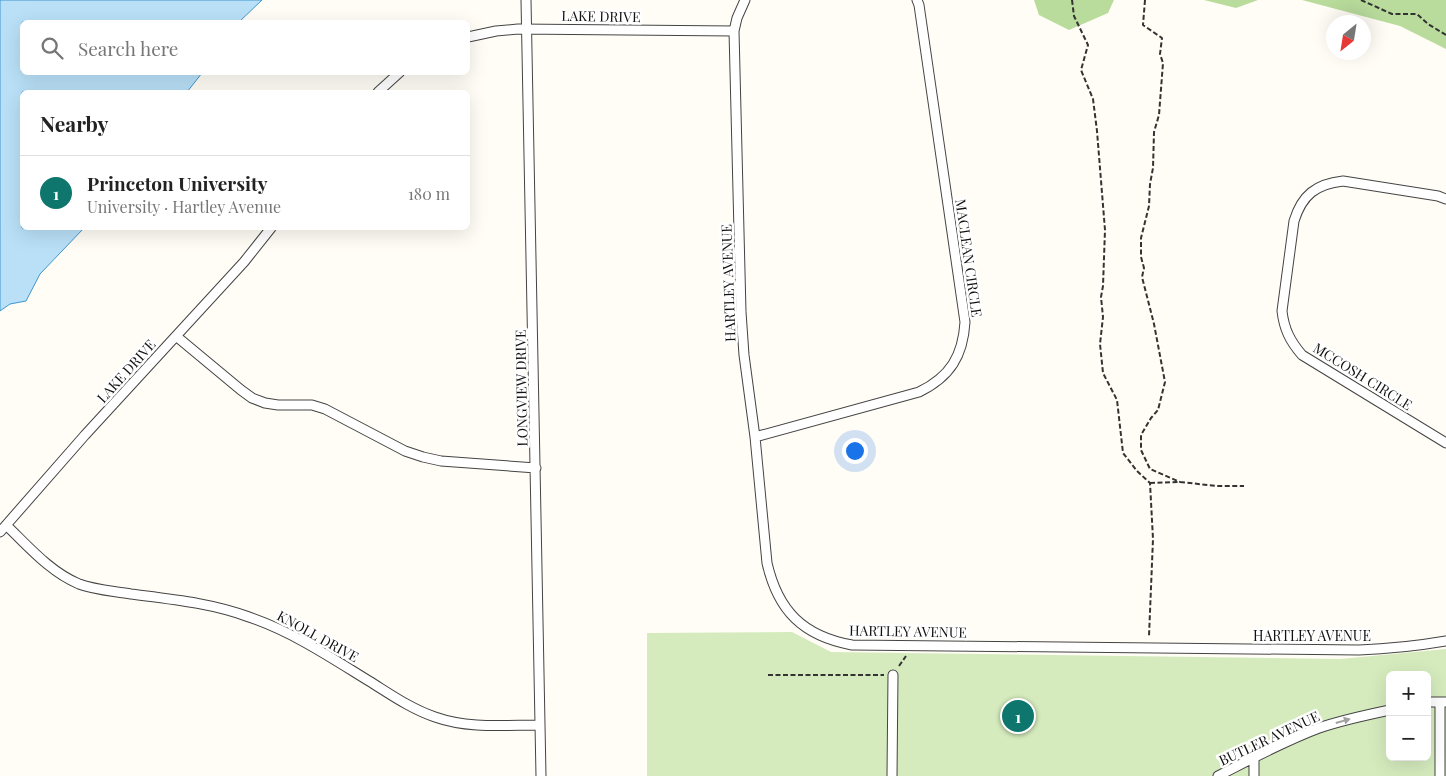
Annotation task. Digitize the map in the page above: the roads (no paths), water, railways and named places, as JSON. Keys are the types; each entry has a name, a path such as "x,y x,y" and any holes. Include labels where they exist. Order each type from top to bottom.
{"street":[{"name":"LONGVIEW DRIVE","path":"526,0 542,776"},
{"name":"HARTLEY AVENUE","path":"745,0 737,18 734,31 741,312 744,355 755,437 766,563 770,579 783,604 794,618 818,635 836,642 852,645 1359,650 1386,649 1446,641"},
{"name":"MACLEAN CIRCLE","path":"755,437 919,392 943,377 959,354 964,338 965,322 917,0"},
{"name":"LAKE DRIVE","path":"470,37 496,31 527,29 734,31"},
{"path":"380,90 397,75"},
{"name":"MCCOSH CIRCLE","path":"1446,199 1438,196 1343,181 1330,182 1310,192 1302,201 1294,221 1282,311 1288,337 1302,355 1446,443"},
{"name":"LAKE DRIVE","path":"3,528 85,435 244,262 269,230"},
{"path":"176,336 240,390 252,398 265,403 312,406 325,409 405,451 423,457 441,461 536,468"},
{"name":"KNOLL DRIVE","path":"3,528 50,567 79,584 96,589 190,602 248,616 302,640 410,706 435,717 456,723 480,726 540,724"},
{"path":"892,776 893,675"},
{"path":"1440,776 1443,702"},
{"name":"BUTLER AVENUE","path":"1218,776 1319,728 1386,711"},
{"path":"1254,758 1254,776"}],"water":[{"path":"0,0 262,0 241,20 20,20 20,75 200,75 189,90 20,90 20,230 82,230 40,274 26,301 10,304 0,311"}],"place":[{"name":"Princeton University","path":"1018,716"}]}
